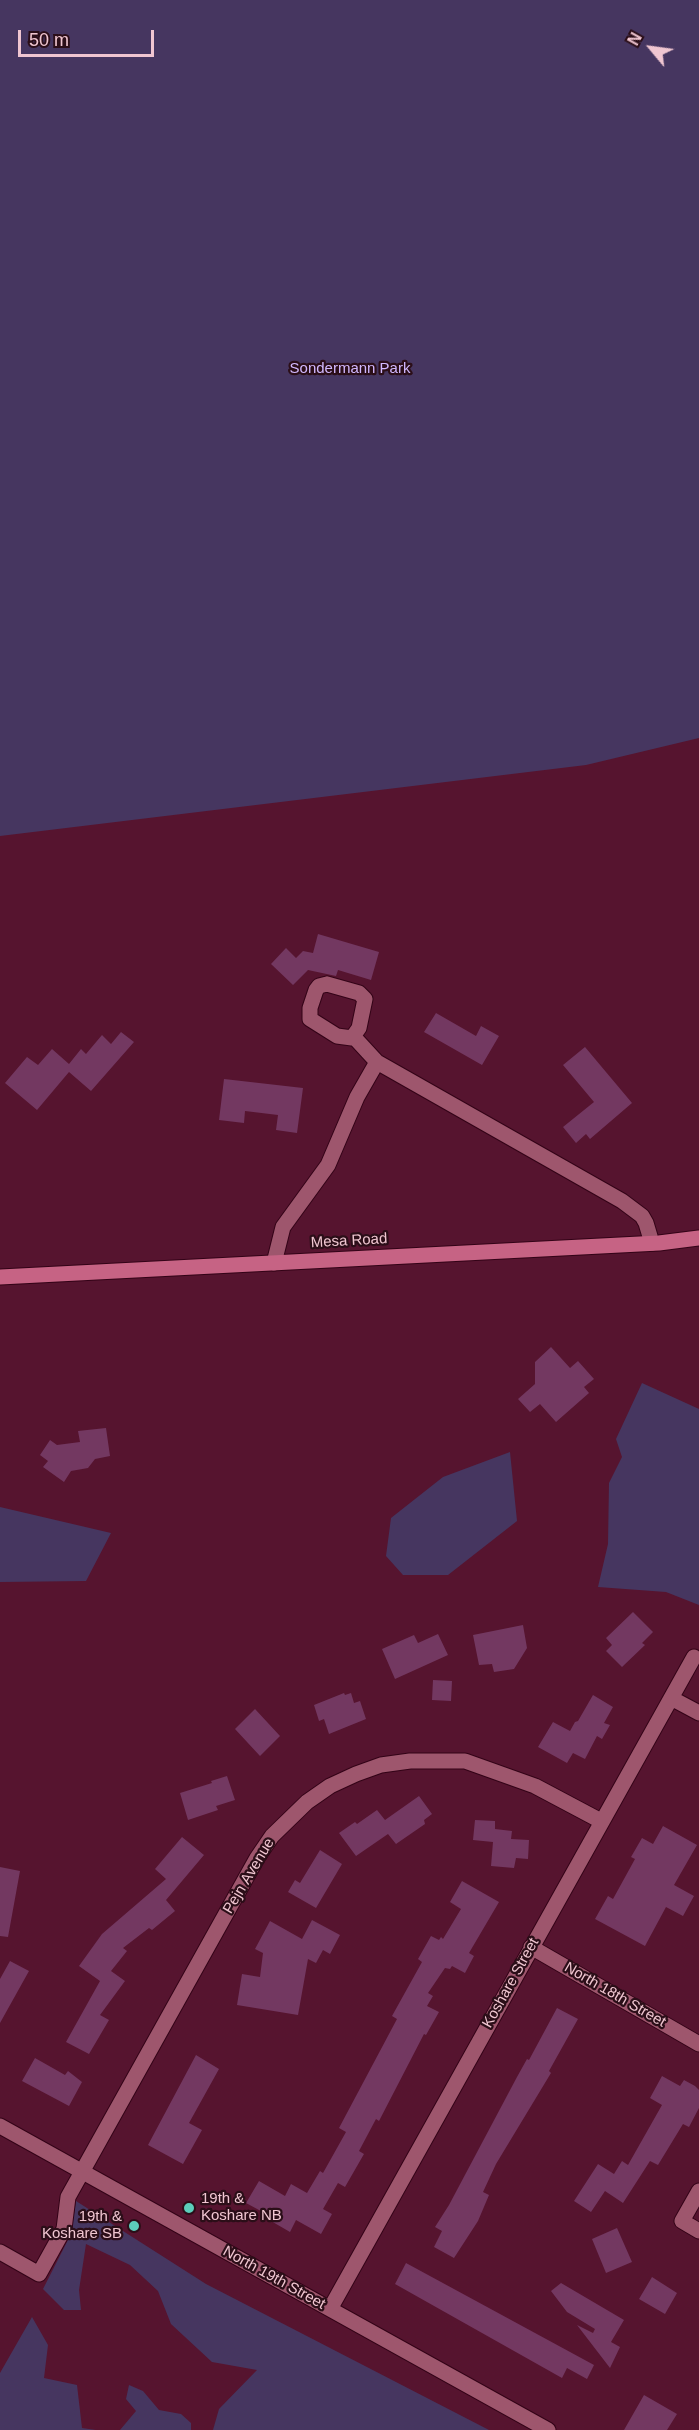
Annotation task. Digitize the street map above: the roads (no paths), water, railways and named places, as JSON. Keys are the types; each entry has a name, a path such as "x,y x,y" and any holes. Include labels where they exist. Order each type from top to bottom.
{"main road":[{"name":"Mesa Road","path":"0,1277 652,1243 699,1238"}],"street":[{"path":"354,1037 378,1062 622,1201 642,1216 652,1243"},
{"path":"274,1263 283,1227 328,1165 357,1097 378,1062"},
{"name":"Koshare Street","path":"330,2309 693,1658"},
{"path":"671,1698 699,1713"},
{"name":"Pejn Avenue","path":"0,2252 39,2274 64,2229 68,2197 257,1858 272,1836 289,1818 330,1786 381,1765 410,1761 465,1761 535,1786 601,1821"},
{"name":"North 18th Street","path":"531,1947 699,2044"},
{"name":"North 19th Street","path":"0,2126 548,2430"},
{"path":"699,2191 682,2221 699,2232"}],"place":[{"name":"19th & Koshare NB","path":"189,2208"},
{"name":"19th & Koshare SB","path":"134,2226"}],"park label":[{"name":"Sondermann Park","path":"350,369"}]}
